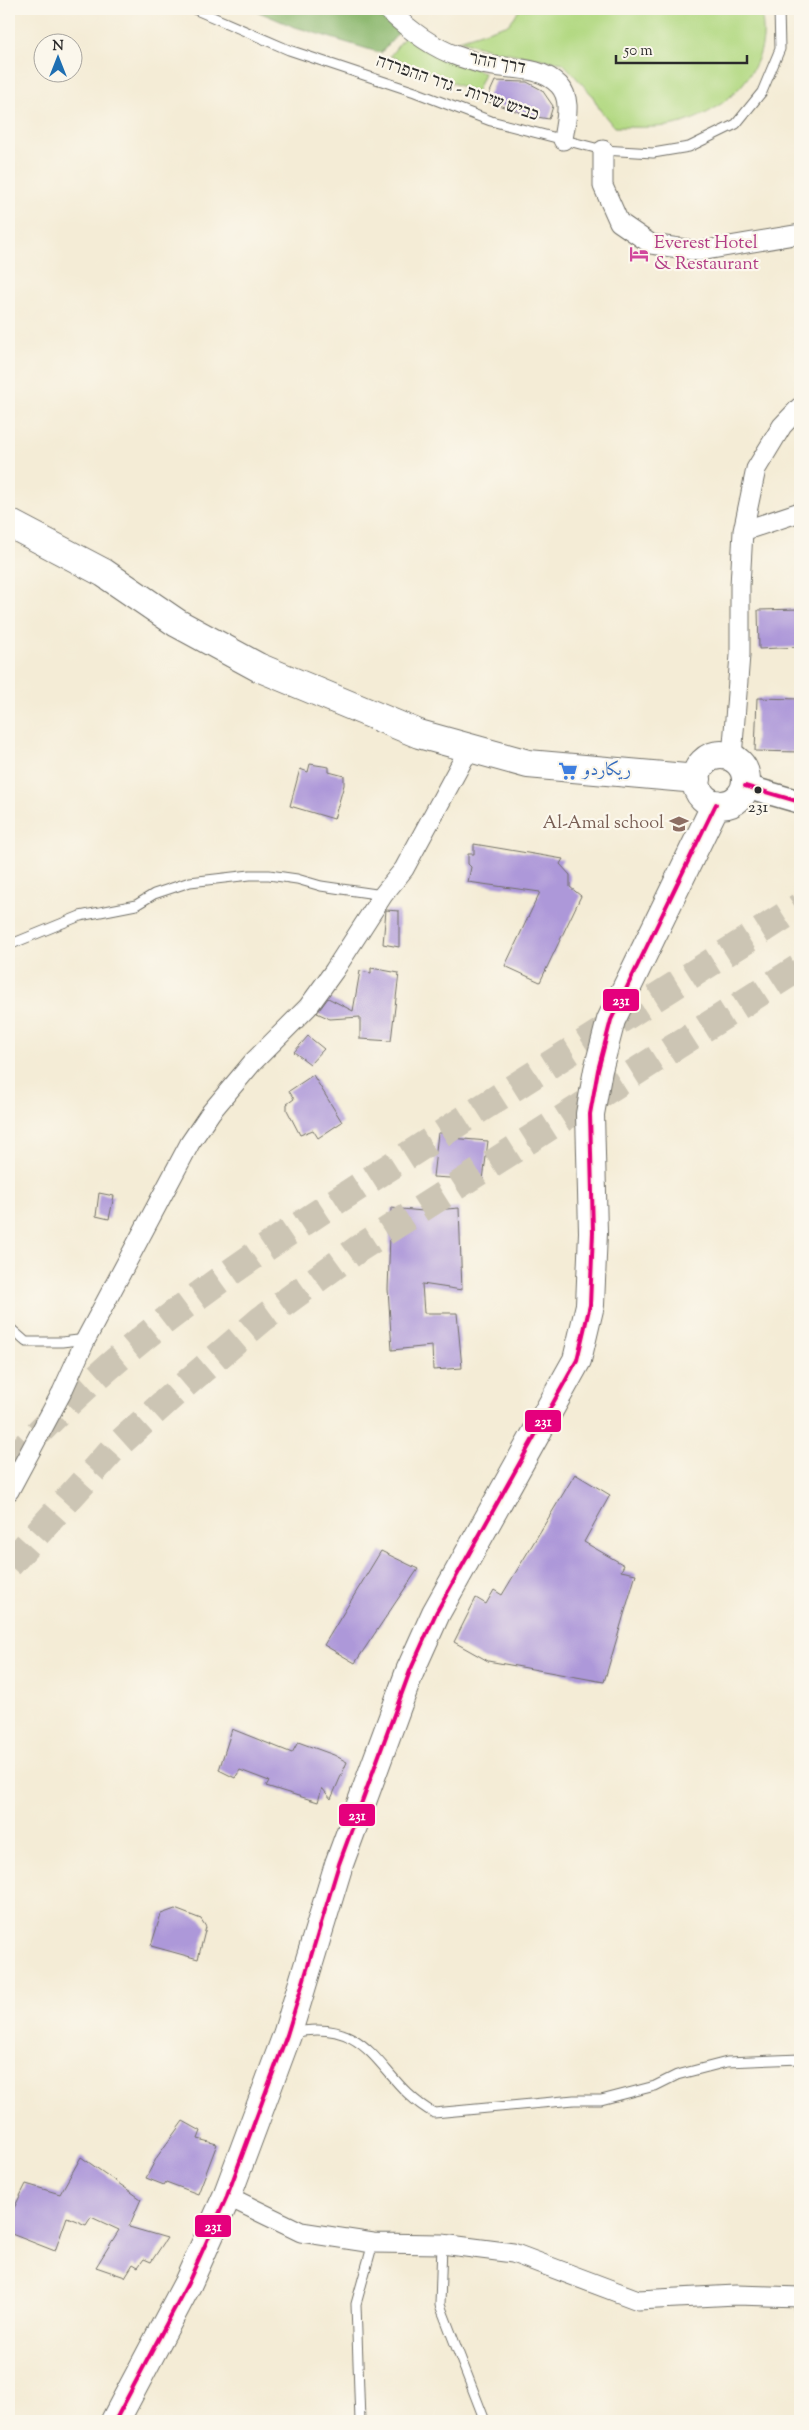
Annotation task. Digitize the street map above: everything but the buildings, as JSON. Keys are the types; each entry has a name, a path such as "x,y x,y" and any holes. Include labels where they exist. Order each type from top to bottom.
{"main road":[{"path":"9,524 104,573 177,623 258,667 419,734 528,764 697,779"},
{"path":"724,755 732,757 742,766 745,772 745,786 737,799 731,803 716,804 703,796 698,790 697,779 700,768 710,758 724,755"},
{"path":"115,2421 188,2282 227,2196 287,2034 339,1864 410,1671 436,1613 577,1360 590,1305 592,1232 590,1114 598,1070 611,1020 716,804"}],"street":[{"name":"דרך ההר","path":"387,9 402,23 434,45 455,56 486,65 546,74 560,86 568,102 563,140"},
{"path":"603,150 603,186 619,222 652,244 700,252 800,234"},
{"path":"732,757 740,663 743,531 756,469 782,426 800,407"},
{"path":"743,531 800,512"},
{"path":"9,1491 62,1392 86,1339 190,1143 211,1112 253,1062 308,1007 383,894 404,869 470,747"},
{"path":"745,786 800,802"},
{"path":"227,2196 301,2232 372,2243 442,2244 513,2253 638,2300 736,2295 798,2297"}],"lane":[{"name":"כביש שירות - גדר ההפרדה","path":"194,9 289,50 415,92 491,121 603,150 654,153 689,147 736,124 762,92 780,49 778,9"},
{"path":"9,945 80,916 136,905 154,894 190,882 250,875 268,875 321,886 383,894"},
{"path":"9,1326 26,1342 62,1342 86,1339"},
{"path":"287,2034 313,2029 359,2041 379,2059 396,2083 419,2105 434,2113 574,2100 601,2100 656,2086 677,2075 727,2062 800,2059"},
{"path":"360,2421 356,2304 372,2243"},
{"path":"442,2244 440,2305 485,2421"},
{"path":"798,2297 800,2325"}],"green space":[{"path":"252,9 381,9 402,29 381,53 292,26"},
{"path":"520,9 761,9 763,39 759,56 752,71 729,98 715,108 700,116 668,126 614,127 600,110 592,95 563,63 492,50 459,40 509,24"},
{"path":"407,34 484,73 476,93 390,56"}],"tunnel":[{"path":"9,1464 54,1417 101,1373 200,1294 252,1257 558,1059 800,906"},
{"path":"9,1565 112,1450 262,1319 358,1249 800,967"}],"transit line":[{"name":"231","path":"745,786 800,802"},
{"name":"231","path":"115,2421 188,2283 227,2196 287,2035 339,1864 410,1671 436,1613 577,1360 590,1305 593,1232 590,1114 598,1070 611,1020 716,804"}],"place":[{"name":"Everest Hotel & Restaurant","path":"639,254"},
{"name":"ريكاردو","path":"568,771"},
{"name":"231","path":"758,790"},
{"name":"Al-Amal school","path":"679,824"}]}
